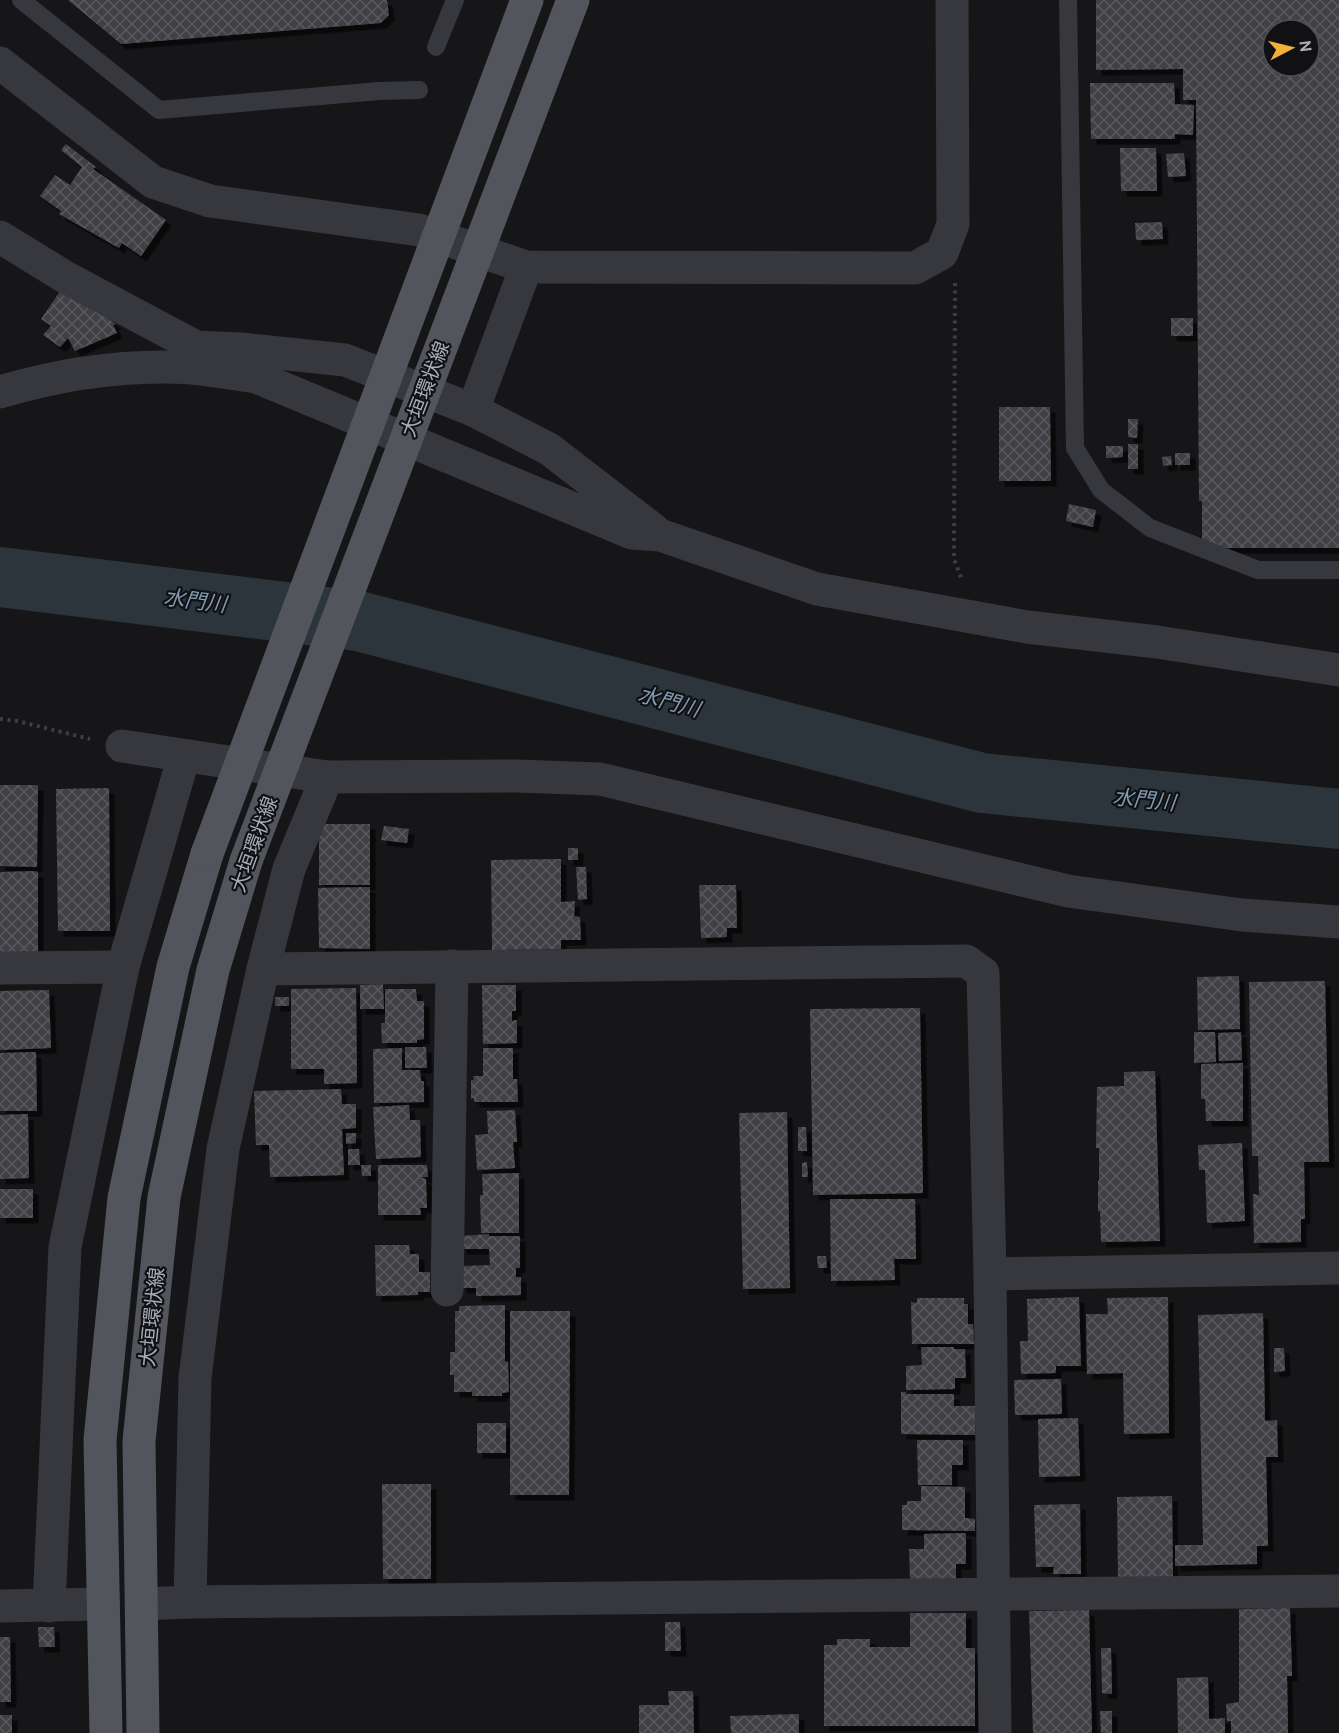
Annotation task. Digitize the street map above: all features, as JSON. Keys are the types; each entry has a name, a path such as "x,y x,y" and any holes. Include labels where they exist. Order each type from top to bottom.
{"main road":[{"name":"大垣環状線","path":"106,1733 100,1440 123,1198 173,967 207,854 527,0"},
{"name":"大垣環状線","path":"143,1733 139,1441 164,1197 213,970 246,861 573,0"}],"street":[{"path":"0,63 153,182 210,201 418,230 526,267 915,268 942,253 953,224 952,0"},
{"path":"0,237 194,358 256,377 632,533 660,535 817,589 1027,627 1157,642 1339,670"},
{"path":"473,410 526,267"},
{"path":"0,392 31,383 242,349 345,360 473,410 549,449 660,535"},
{"path":"122,746 327,777 518,776 600,779 1068,891 1242,915 1339,922"},
{"path":"49,1606 65,1247 123,967 184,756"},
{"path":"190,1602 195,1378 223,1149 263,969 289,869 327,777"},
{"path":"263,969 966,961 983,973 990,1274 995,1733"},
{"path":"447,1290 452,966"},
{"path":"0,968 123,967"},
{"path":"990,1274 1339,1268"},
{"path":"142,1604 1339,1592"},
{"path":"0,1606 103,1605"}],"lane":[{"path":"21,0 159,110 379,91 419,90"},
{"path":"436,47 455,0"},
{"path":"1068,0 1075,448 1101,490 1150,528 1258,570 1339,570"}],"path":[{"path":"942,253 955,277 954,559 962,582"},
{"path":"0,719 122,746"}],"building":[{"path":"68,0 387,0 389,15 381,23 121,44"},
{"path":"1096,0 1339,0 1339,548 1202,548 1202,501 1199,501 1196,100 1183,100 1183,69 1096,70"},
{"path":"1090,83 1174,83 1175,104 1194,105 1193,135 1175,134 1175,139 1091,139"},
{"path":"66,144 96,167 93,169 166,220 141,256 122,243 119,248 59,214 61,211 40,196 55,175 70,185 82,167 61,150"},
{"path":"1120,148 1156,148 1157,191 1121,191"},
{"path":"1184,153 1186,176 1168,177 1166,154"},
{"path":"1162,222 1163,239 1136,240 1135,223"},
{"path":"63,287 116,324 113,325 117,333 75,351 68,338 60,347 43,335 51,326 41,319"},
{"path":"1171,318 1193,318 1193,336 1171,336"},
{"path":"999,407 1050,407 1051,481 999,481"},
{"path":"1128,419 1138,419 1137,438 1128,437"},
{"path":"1128,444 1138,444 1138,469 1128,469"},
{"path":"1106,446 1123,446 1123,457 1106,458"},
{"path":"1175,453 1190,453 1190,465 1175,465"},
{"path":"1171,456 1172,465 1163,466 1162,457"},
{"path":"1069,504 1096,510 1093,527 1066,521"},
{"path":"0,785 38,785 37,867 0,866"},
{"path":"109,788 110,931 58,931 56,789"},
{"path":"319,824 370,824 370,885 319,885"},
{"path":"384,826 409,829 407,843 381,840"},
{"path":"568,848 578,848 578,860 568,860"},
{"path":"561,859 561,902 575,901 574,916 580,917 581,940 561,940 561,949 492,950 491,860"},
{"path":"576,867 586,867 587,899 578,900"},
{"path":"0,872 38,872 38,952 0,952"},
{"path":"699,885 736,885 737,928 727,928 727,937 701,938"},
{"path":"370,887 370,949 319,948 318,888"},
{"path":"1239,976 1240,1029 1198,1030 1197,977"},
{"path":"1325,981 1329,1162 1304,1162 1305,1219 1301,1219 1301,1242 1254,1243 1253,1194 1259,1195 1258,1156 1252,1156 1249,982"},
{"path":"383,984 384,1009 360,1009 360,985"},
{"path":"482,985 516,985 516,1011 512,1011 512,1021 517,1020 517,1043 483,1044"},
{"path":"356,988 357,1083 324,1084 324,1069 291,1069 291,989"},
{"path":"385,989 416,989 417,1001 424,1001 424,1039 417,1040 417,1043 382,1043 381,1023 385,1023"},
{"path":"49,990 51,1048 0,1050 0,991"},
{"path":"275,997 289,997 289,1006 275,1006"},
{"path":"920,1008 923,1193 813,1195 810,1009"},
{"path":"1194,1032 1215,1032 1216,1062 1194,1063"},
{"path":"1241,1032 1242,1060 1219,1061 1218,1033"},
{"path":"405,1047 426,1047 427,1068 405,1068"},
{"path":"402,1048 402,1070 420,1070 421,1081 424,1081 424,1102 374,1103 373,1049"},
{"path":"483,1048 513,1048 513,1079 517,1079 518,1102 474,1102 474,1098 471,1099 473,1076 483,1076"},
{"path":"36,1052 37,1111 0,1111 0,1053"},
{"path":"1243,1063 1243,1121 1206,1121 1205,1099 1201,1099 1201,1064"},
{"path":"1155,1071 1160,1241 1101,1242 1100,1211 1098,1212 1099,1148 1096,1148 1097,1087 1124,1086 1124,1072"},
{"path":"341,1089 342,1104 356,1104 356,1128 342,1129 344,1175 270,1177 269,1145 256,1145 254,1091"},
{"path":"409,1105 410,1120 420,1120 421,1157 376,1159 373,1107"},
{"path":"515,1110 517,1142 513,1142 515,1168 477,1170 475,1135 488,1134 487,1111"},
{"path":"787,1112 790,1288 743,1289 739,1113"},
{"path":"28,1114 29,1178 0,1179 0,1115"},
{"path":"798,1127 806,1127 807,1151 798,1151"},
{"path":"346,1133 356,1133 356,1143 346,1144"},
{"path":"1242,1143 1245,1221 1207,1223 1205,1170 1199,1170 1198,1145"},
{"path":"348,1149 359,1149 360,1165 348,1165"},
{"path":"807,1162 808,1177 802,1177 802,1163"},
{"path":"361,1165 371,1165 371,1176 362,1176"},
{"path":"378,1165 427,1165 428,1177 420,1177 426,1179 427,1208 420,1208 421,1215 378,1215"},
{"path":"519,1173 519,1233 481,1233 482,1174"},
{"path":"0,1189 33,1189 33,1218 0,1218"},
{"path":"830,1199 915,1199 916,1259 894,1259 895,1280 831,1281"},
{"path":"489,1234 489,1236 520,1236 520,1268 516,1268 516,1277 521,1277 521,1295 476,1296 476,1288 461,1288 461,1266 490,1265 489,1249 461,1249 461,1236"},
{"path":"375,1245 409,1245 410,1254 419,1254 419,1272 430,1272 430,1292 418,1292 418,1295 376,1296"},
{"path":"817,1256 826,1256 827,1268 818,1268"},
{"path":"1079,1297 1081,1366 1056,1366 1056,1373 1021,1374 1020,1341 1028,1341 1027,1299"},
{"path":"1168,1297 1169,1433 1124,1434 1123,1373 1087,1374 1086,1314 1108,1314 1107,1298"},
{"path":"917,1298 964,1298 964,1304 968,1304 968,1324 973,1324 974,1344 912,1344 911,1302 917,1303"},
{"path":"505,1305 505,1362 508,1361 509,1392 502,1393 502,1396 472,1396 472,1392 454,1392 454,1375 450,1375 450,1352 455,1352 455,1311 459,1311 459,1306"},
{"path":"510,1311 570,1311 569,1495 510,1495"},
{"path":"1263,1313 1265,1421 1277,1420 1278,1457 1266,1457 1268,1546 1257,1546 1257,1564 1175,1566 1175,1545 1203,1545 1198,1315"},
{"path":"921,1347 965,1349 966,1378 955,1378 955,1389 906,1390 906,1366 922,1365"},
{"path":"1274,1348 1284,1348 1285,1371 1274,1372"},
{"path":"1061,1379 1062,1414 1015,1415 1014,1380"},
{"path":"901,1392 906,1392 906,1394 954,1394 954,1406 976,1406 975,1435 901,1434"},
{"path":"1078,1418 1080,1476 1039,1477 1038,1419"},
{"path":"477,1423 506,1423 506,1453 477,1453"},
{"path":"917,1440 963,1440 963,1465 952,1465 952,1485 918,1485"},
{"path":"382,1484 431,1484 431,1579 383,1579"},
{"path":"921,1486 965,1487 965,1518 975,1519 975,1531 902,1530 902,1505 907,1505 907,1501 921,1501"},
{"path":"1172,1496 1173,1578 1118,1579 1117,1497"},
{"path":"1080,1504 1081,1574 1053,1574 1054,1567 1036,1567 1034,1505"},
{"path":"966,1533 966,1564 956,1564 956,1580 910,1580 909,1549 924,1549 924,1534"},
{"path":"1290,1608 1292,1676 1287,1676 1288,1733 1231,1733 1231,1721 1227,1721 1226,1704 1239,1702 1239,1609"},
{"path":"1089,1610 1092,1733 1033,1733 1029,1611"},
{"path":"910,1613 966,1613 966,1648 975,1648 975,1726 824,1726 824,1645 837,1645 837,1639 870,1639 870,1647 910,1647"},
{"path":"665,1622 680,1622 681,1651 665,1651"},
{"path":"38,1627 54,1627 55,1647 39,1647"},
{"path":"0,1637 10,1637 11,1702 0,1702"},
{"path":"1101,1648 1111,1648 1112,1694 1102,1693"},
{"path":"1208,1677 1209,1719 1225,1718 1225,1733 1178,1733 1177,1678"},
{"path":"668,1691 693,1691 694,1733 639,1733 639,1705 669,1705"},
{"path":"1100,1711 1112,1711 1112,1733 1101,1733"},
{"path":"799,1714 799,1733 731,1733 730,1716"},
{"path":"0,1715 12,1715 12,1733 0,1733"}],"waterway":[{"name":"水門川","path":"0,577 358,621 982,783 1339,819"}]}
